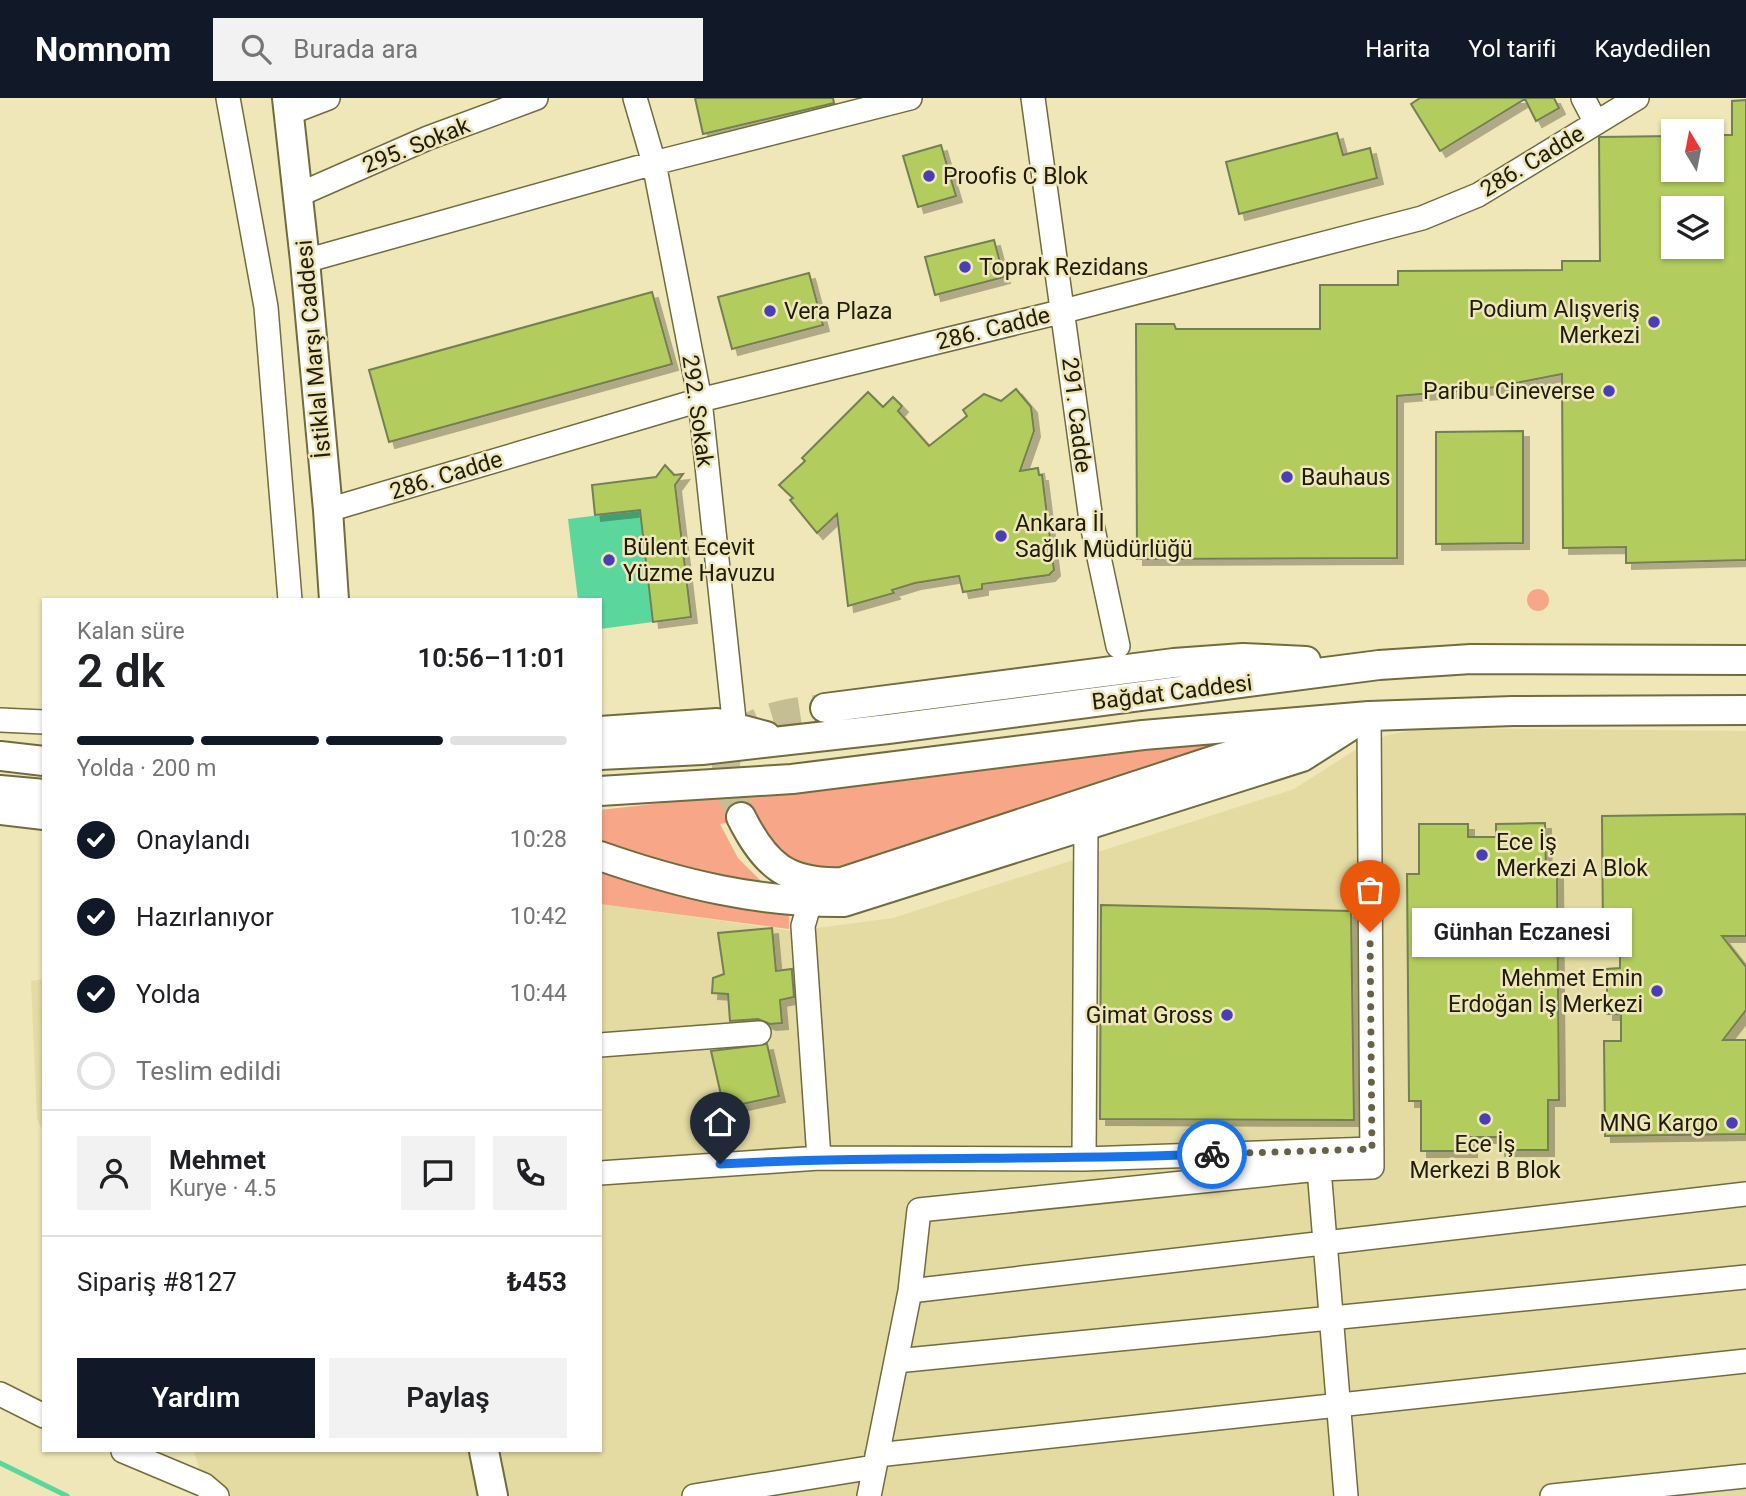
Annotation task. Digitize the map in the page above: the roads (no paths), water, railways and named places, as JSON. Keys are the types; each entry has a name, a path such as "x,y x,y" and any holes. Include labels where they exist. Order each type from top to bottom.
{"main road":[{"name":"İstiklal Marşı Caddesi","path":"288,105 305,261 334,598"},
{"path":"825,708 1202,661 1243,658 1379,665"},
{"name":"Bağdat Caddesi","path":"602,755 702,750 786,741 1379,665 1471,659 1746,660"},
{"name":"Bağdat Caddesi","path":"602,791 792,779 1143,735 1369,716 1746,710"},
{"path":"741,817 766,858 790,876 819,883 842,882 1217,759 1369,716"},
{"path":"602,857 699,887 810,902 844,902 1302,757 1369,716"},
{"path":"602,731 717,723 786,741"},
{"path":"0,739 42,743"},
{"path":"0,756 42,761"},
{"path":"602,809 792,779"},
{"path":"0,790 42,794"},
{"path":"0,810 42,815"},
{"path":"484,1452 493,1496"}],"street":[{"path":"228,98 266,307 290,598"},
{"path":"288,105 328,98"},
{"name":"295. Sokak","path":"298,195 428,138 536,98"},
{"name":"292. Sokak","path":"635,98 654,163 700,400 735,729"},
{"path":"305,261 654,163 910,98"},
{"name":"291. Cadde","path":"1033,98 1091,520 1118,646"},
{"path":"1583,98 1596,123"},
{"name":"286. Cadde","path":"328,510 700,400 1064,311 1422,218 1478,195 1637,98"},
{"path":"869,1496 910,1291 919,1210 1319,1169 1372,1167 1369,716"},
{"path":"0,720 42,722"},
{"path":"1084,1159 1086,824"},
{"path":"810,902 803,926 819,1158"},
{"path":"602,1045 760,1033"},
{"path":"602,1172 819,1158 1084,1159 1372,1149"},
{"path":"1319,1169 1346,1496"},
{"path":"910,1291 1746,1194"},
{"path":"896,1362 1746,1277"},
{"path":"694,1496 876,1461 1339,1405 1746,1361"},
{"path":"0,1394 42,1415"},
{"path":"125,1452 204,1485 217,1496"},
{"path":"1552,1496 1746,1476"}],"waterway":[{"path":"0,1463 67,1496"}],"tunnel":[{"path":"741,817 726,772 730,749 738,736 749,727 778,715 825,708"}],"place":[{"name":"Proofis C Blok","path":"929,176"},
{"name":"Toprak Rezidans","path":"965,267"},
{"name":"Vera Plaza","path":"770,311"},
{"name":"Podium Alışveriş Merkezi","path":"1654,322"},
{"name":"Paribu Cineverse","path":"1609,391"},
{"name":"Bauhaus","path":"1287,477"},
{"name":"Ankara İl Sağlık Müdürlüğü","path":"1001,536"},
{"name":"Bülent Ecevit Yüzme Havuzu","path":"609,560"},
{"name":"Ece İş Merkezi A Blok","path":"1482,855"},
{"name":"Günhan Eczanesi","path":"1370,932"},
{"name":"Mehmet Emin Erdoğan İş Merkezi","path":"1657,991"},
{"name":"Gimat Gross","path":"1227,1015"},
{"name":"Ece İş Merkezi B Blok","path":"1485,1119"},
{"name":"MNG Kargo","path":"1732,1123"}]}
